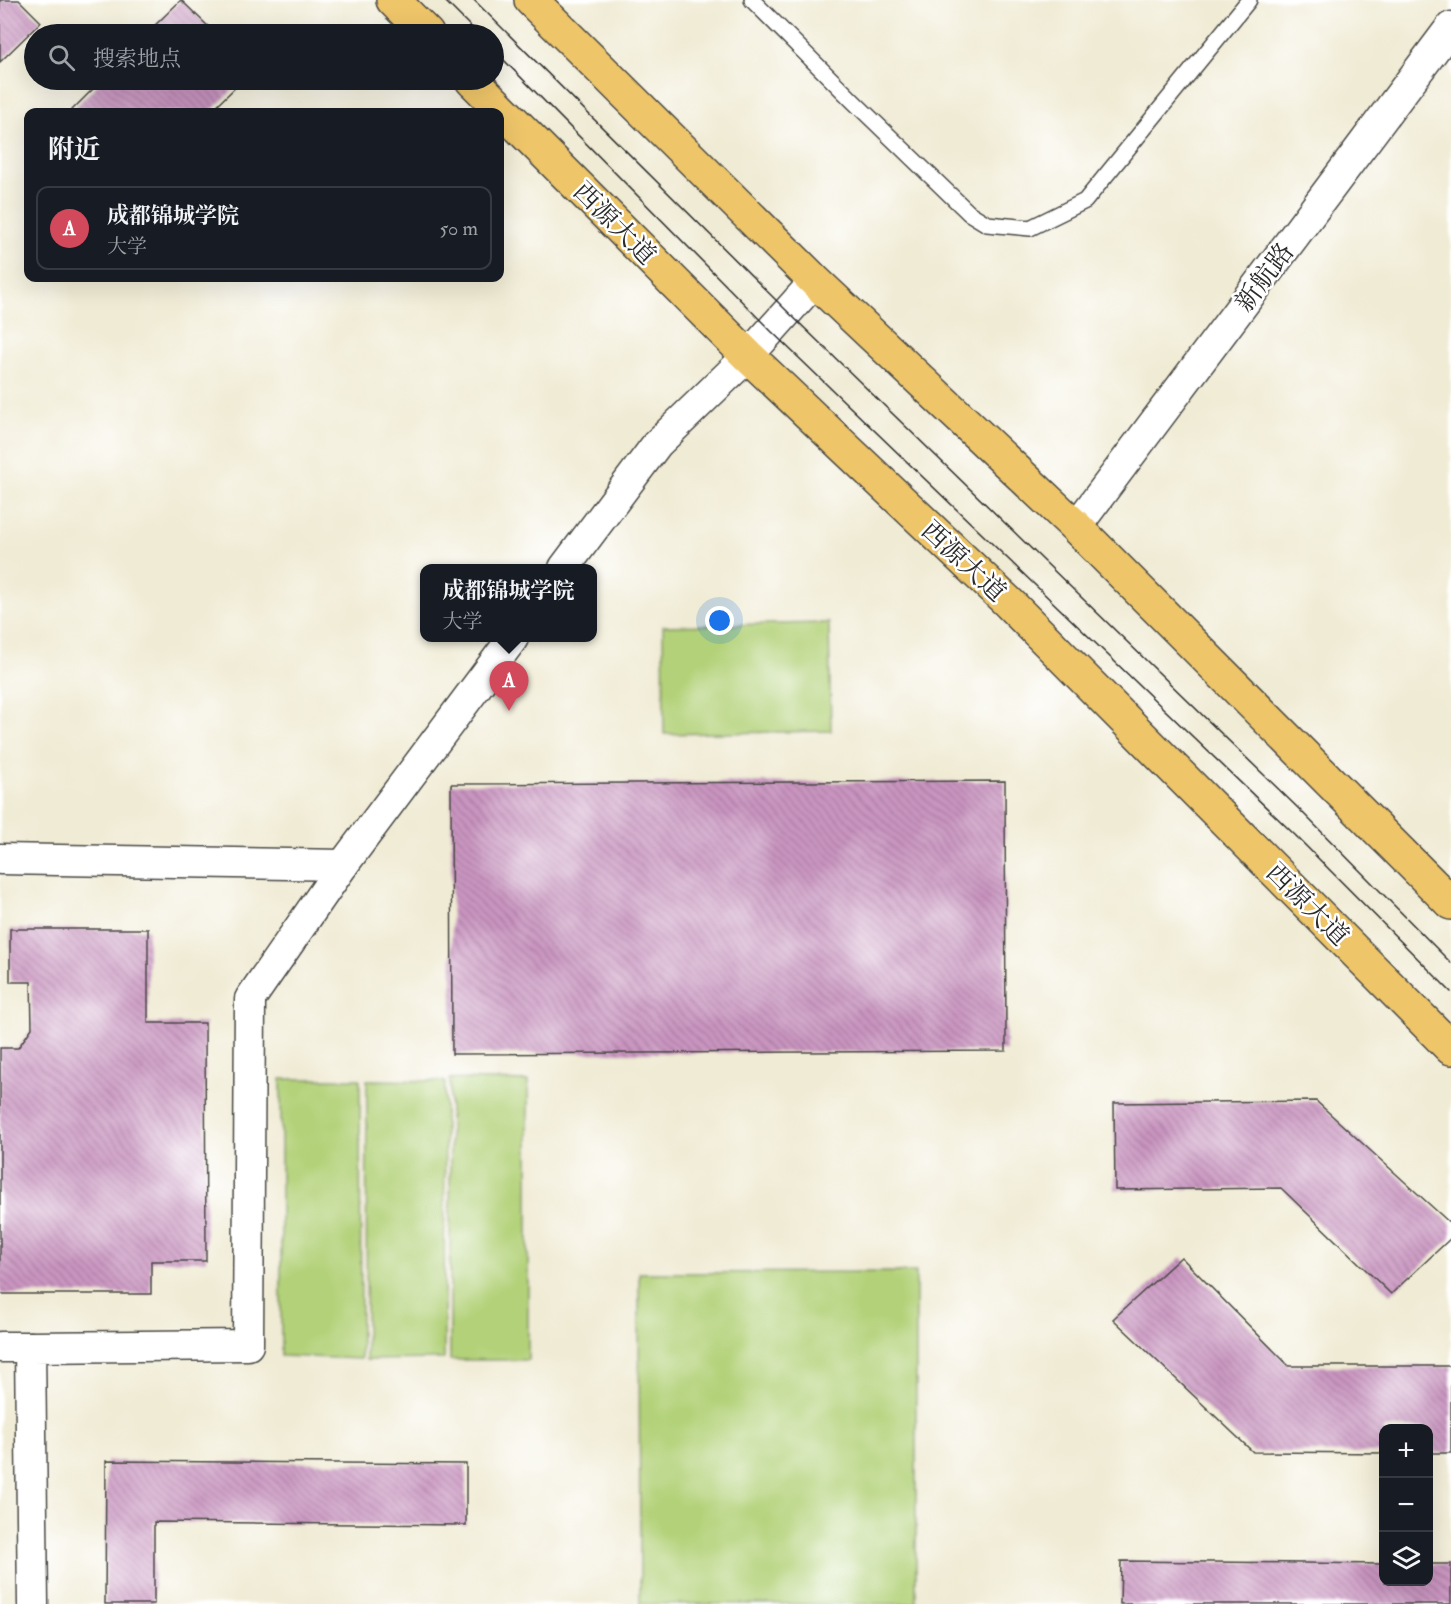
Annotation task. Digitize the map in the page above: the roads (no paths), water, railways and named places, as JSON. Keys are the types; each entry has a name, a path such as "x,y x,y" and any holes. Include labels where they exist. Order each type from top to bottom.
{"main road":[{"path":"393,0 417,24"},
{"path":"531,0 815,281 1076,527 1451,903"},
{"name":"西源大道","path":"482,90 500,108"},
{"name":"西源大道","path":"504,112 748,356 1018,611 1451,1048"}],"street":[{"name":"新航路","path":"1076,527 1451,27"},
{"path":"567,564 657,444 748,356 815,281"},
{"path":"0,1347 248,1346 250,999 343,865 510,642"},
{"path":"0,859 343,865"},
{"path":"30,1347 33,1604"}],"lane":[{"path":"752,0 969,213 987,224 1030,228 1085,201 1249,0"}],"tram line":[{"path":"444,0 468,24"},
{"path":"474,0 498,24"},
{"path":"504,30 788,312 1299,809 1451,963"},
{"path":"504,60 771,331 1295,835 1451,992"}],"place":[{"name":"成都锦城学院","path":"509,711"}]}
